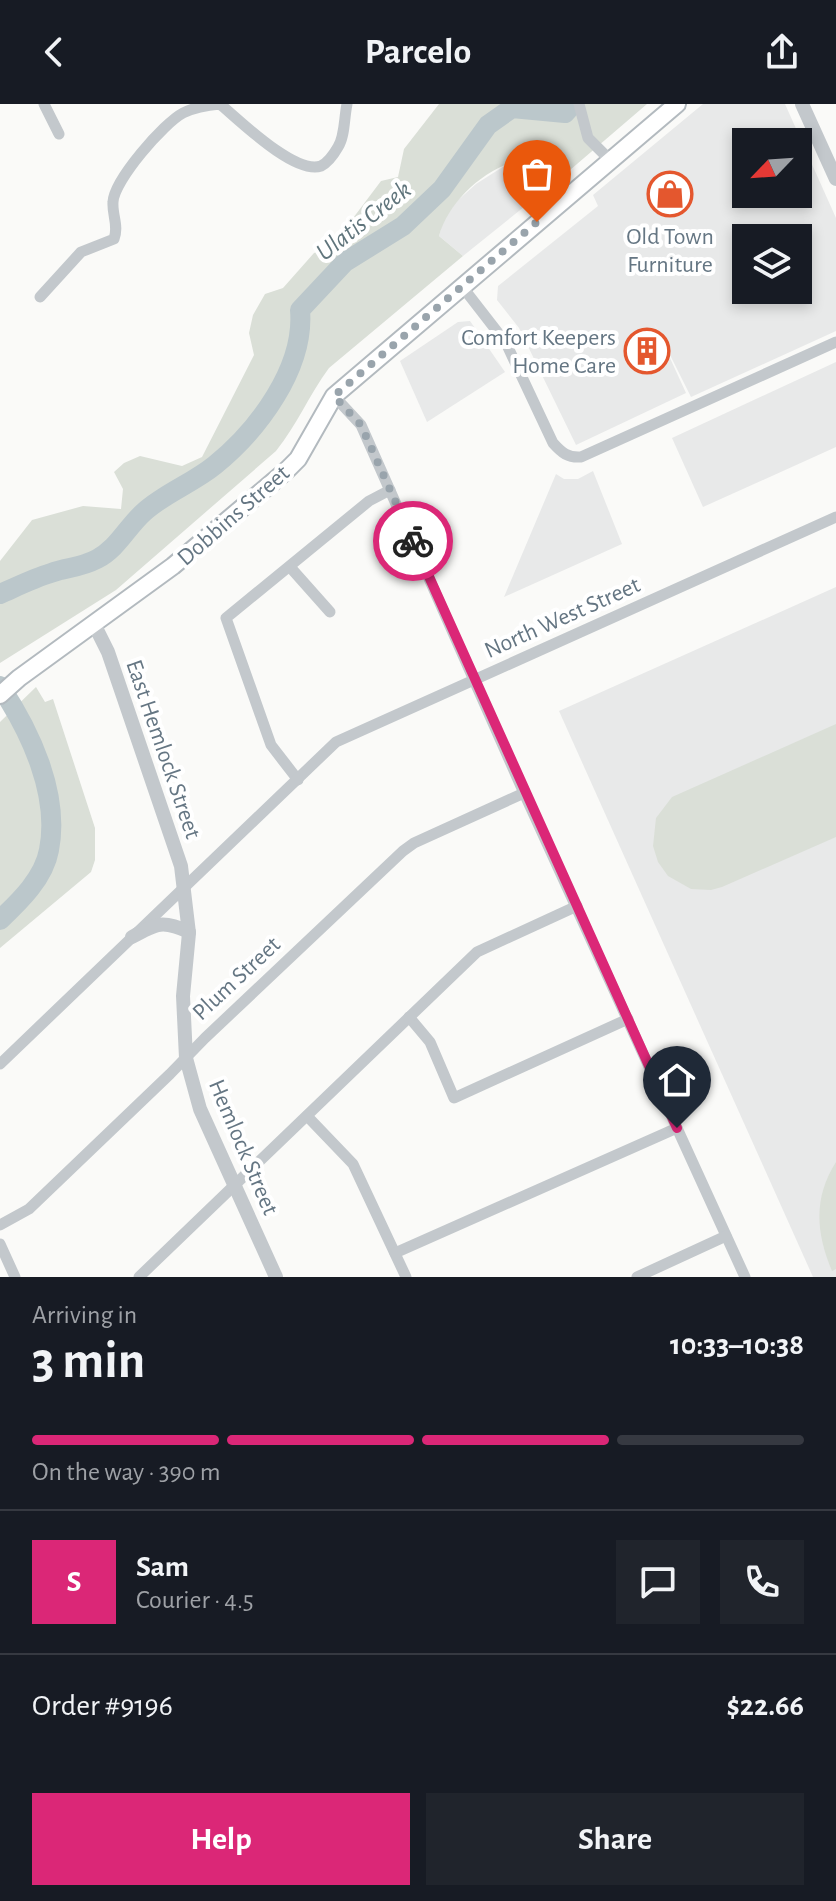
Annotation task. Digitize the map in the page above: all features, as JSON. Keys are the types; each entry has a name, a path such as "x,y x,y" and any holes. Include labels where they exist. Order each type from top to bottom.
{"main road":[{"name":"Dobbins Street","path":"0,695 173,566 287,470 298,459 334,396 677,104"}],"street":[{"path":"44,104 59,134"},
{"path":"40,297 81,252 114,239 117,226 112,200 117,188 142,153 172,120 196,108 220,104 287,158 313,166 328,161 340,145 347,104"},
{"path":"579,104 588,138 610,160"},
{"path":"802,104 835,176"},
{"path":"461,285 506,343 553,443 571,458 605,447 836,342"},
{"path":"334,396 361,425 524,793 745,1277"},
{"path":"298,780 271,745 226,618 369,501 390,490"},
{"name":"North West Street","path":"0,1064 336,742 836,517"},
{"path":"290,567 330,612"},
{"name":"East Hemlock Street","path":"95,626 113,666 186,888"},
{"name":"Plum Street","path":"0,1225 29,1209 403,851 414,843 524,793"},
{"name":"Hemlock Street","path":"186,888 189,932 183,996 186,1058 200,1109 276,1277"},
{"path":"139,1277 477,952 577,906"},
{"path":"132,937 159,924 174,925 189,932"},
{"path":"409,1017 430,1042 454,1098 628,1019"},
{"path":"307,1116 353,1164 406,1277"},
{"path":"395,1253 677,1128"},
{"path":"637,1277 726,1236"},
{"path":"0,1244 15,1277"}],"shaded area":[{"path":"439,104 647,104 570,170 558,158 532,158 502,167 474,184 452,208 439,236 463,256 329,368 276,451 116,590 0,663 0,561 32,520 83,506 121,509 123,489 114,472 124,463 140,456 182,466 202,457 254,355 249,333 253,315 265,294 283,288 314,253 332,246 381,181 398,177 404,149"},
{"path":"703,104 785,104 796,128 732,128 732,208 812,208 812,164 836,218 836,331 691,397 654,323 686,393 576,445 519,328 497,300 498,286 598,206 593,195"},
{"path":"531,158 558,158 570,170 463,256 439,236 443,221 456,202 476,184 509,163"},
{"path":"470,321 505,372 427,422 400,361 458,322"},
{"path":"836,362 836,447 703,507 672,438"},
{"path":"593,471 622,544 504,597 556,474 564,479 578,479"},
{"path":"836,587 836,1277 813,1277 559,711"},
{"path":"36,687 45,702 53,699 95,828 95,860 91,872 0,948 0,722"},
{"path":"836,724 836,837 711,890 691,889 668,876 658,862 653,846 656,818 672,797"},
{"path":"836,1162 836,1269 832,1271 819,1216 823,1189"}],"waterway":[{"name":"Ulatis Creek","path":"0,594 45,575 97,559 111,549 152,505 215,465 247,434 276,396 295,354 300,332 300,310 345,262 403,226 442,189 488,125 512,108 565,113 573,104"},
{"name":"Ulatis Creek","path":"0,686 22,723 40,764 50,807 51,829 49,850 37,879 0,920"}],"way so far":[{"path":"413,541 361,425 334,396 537,222"}],"place":[{"name":"Old Town Furniture","path":"670,194"},
{"name":"Comfort Keepers Home Care","path":"647,351"}],"route":[{"path":"413,541 677,1128"}]}
